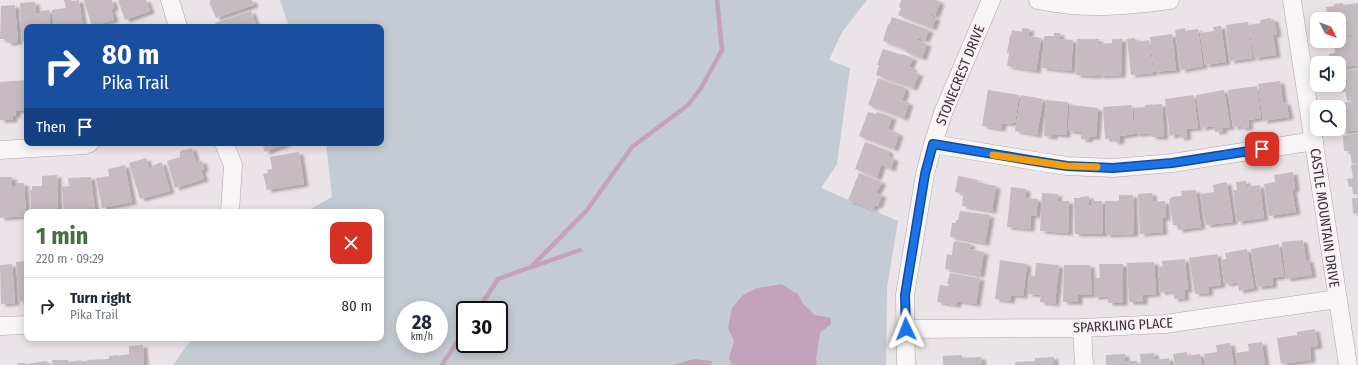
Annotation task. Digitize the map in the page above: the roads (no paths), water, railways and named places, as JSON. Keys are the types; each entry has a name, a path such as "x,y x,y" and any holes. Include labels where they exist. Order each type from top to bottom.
{"street":[{"path":"170,0 177,24"},
{"name":"STONECREST DRIVE","path":"906,365 905,295 925,174 943,113 991,0"},
{"path":"1038,0 1055,4 1104,7 1126,6 1170,0"},
{"name":"CASTLE MOUNTAIN DRIVE","path":"1292,0 1348,365"},
{"path":"933,144 1067,166 1113,168 1172,163 1314,142"},
{"path":"0,150 68,146"},
{"path":"225,146 233,165 230,209"},
{"name":"SPARKLING PLACE","path":"906,329 1082,328 1165,324 1337,299"},
{"path":"0,326 24,325"},
{"path":"1082,328 1084,365"}],"waterway":[{"path":"484,301 498,279 531,267 587,210 632,147 688,105 701,88 722,50 717,0"},
{"path":"532,267 580,250"},
{"path":"442,365 456,344"}]}
